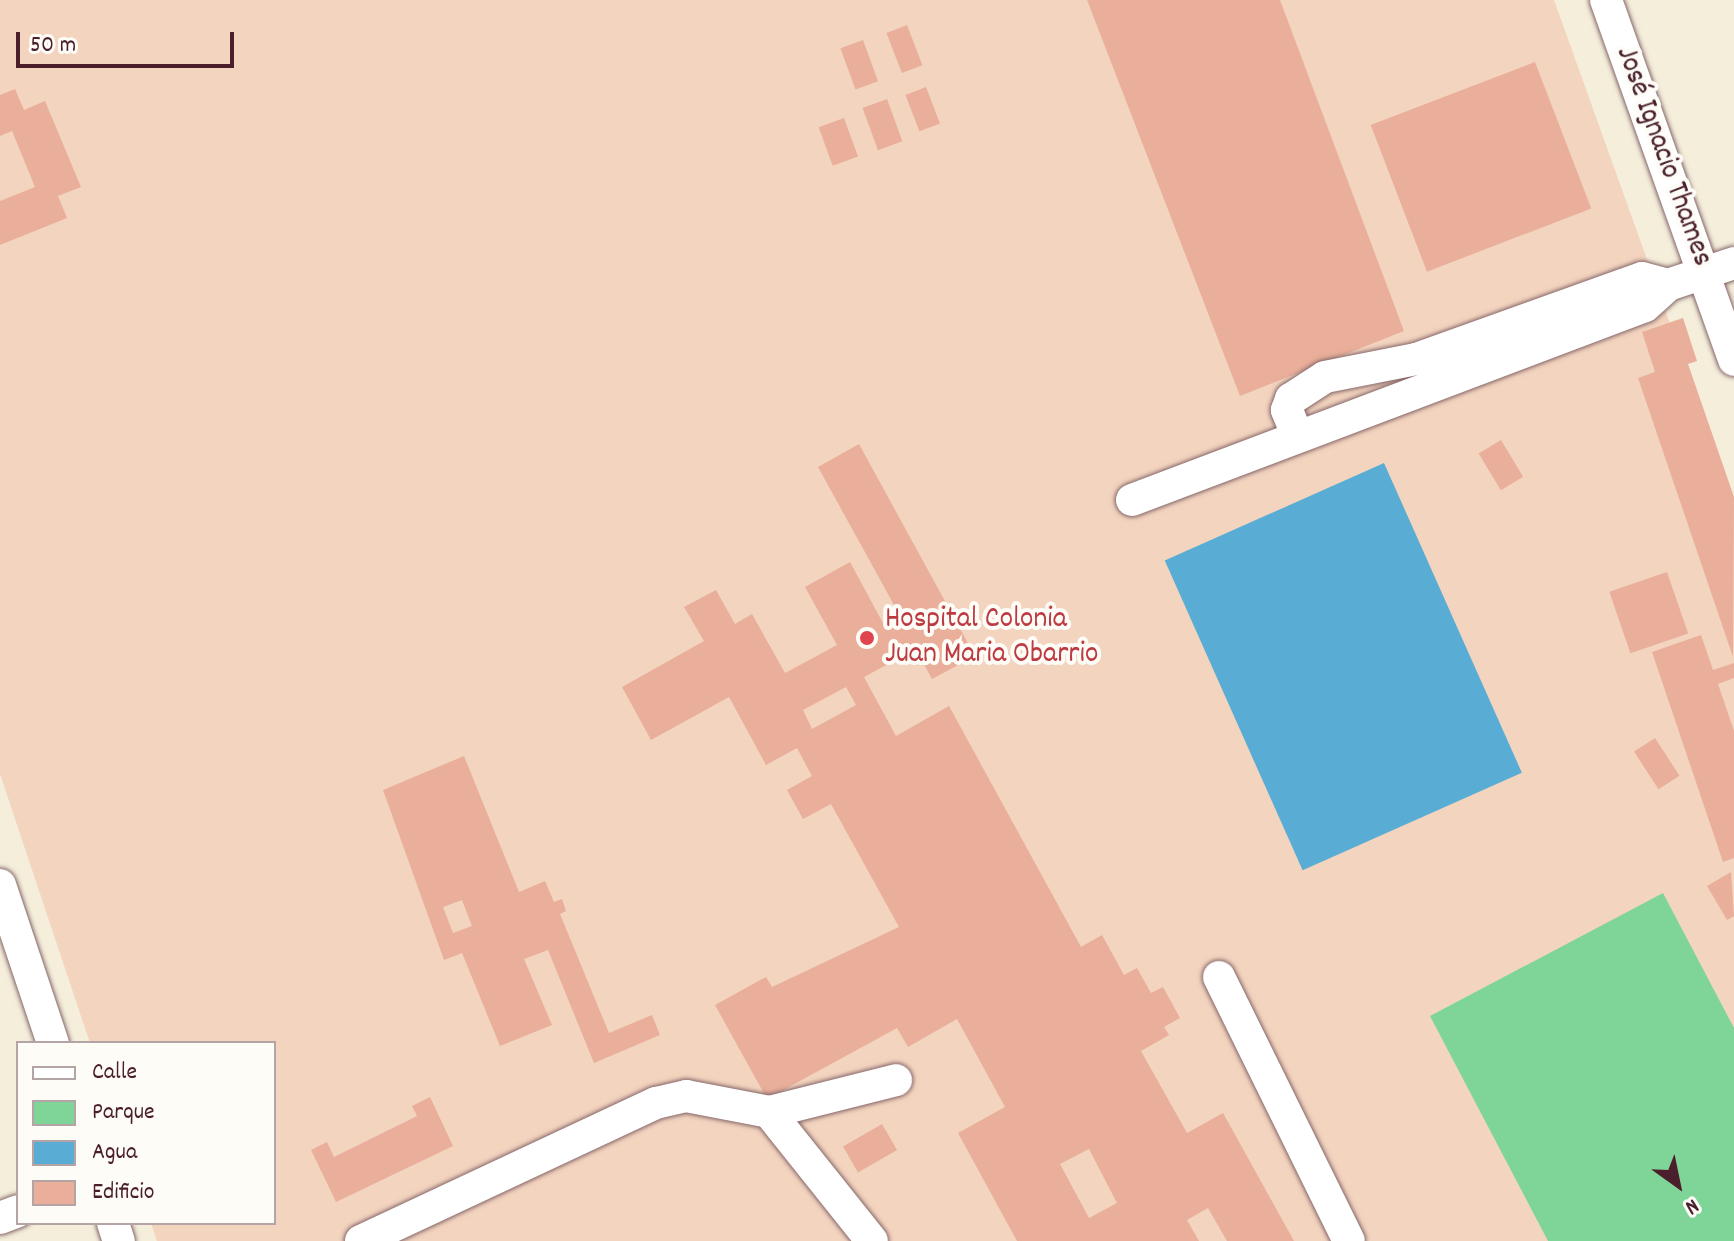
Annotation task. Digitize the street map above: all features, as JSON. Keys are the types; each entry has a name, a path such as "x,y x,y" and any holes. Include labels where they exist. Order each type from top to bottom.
{"street":[{"name":"José Ignacio Thames","path":"1606,0 1719,269 1734,360"},
{"path":"1132,500 1297,435 1645,306 1668,285 1719,269"},
{"path":"1297,435 1287,410 1291,399 1325,377 1416,359 1642,278 1668,285"},
{"path":"0,885 52,1041"},
{"path":"1219,977 1349,1241"},
{"path":"361,1241 656,1103 686,1096 769,1112 896,1080"},
{"path":"769,1112 836,1206 872,1241"}],"shaded area":[{"name":"Hospital Colonia Juan Maria Obarrio","path":"0,0 1554,0 1734,502 1734,1241 157,1241 152,1225 276,1225 276,1041 89,1041 0,774"}],"green space":[{"path":"1663,893 1734,1028 1734,1241 1548,1241 1430,1016"}],"water":[{"path":"1384,463 1522,773 1303,870 1165,561"}],"building":[{"path":"1087,0 1280,0 1404,331 1240,396"},
{"path":"907,25 922,65 902,73 886,33"},
{"path":"863,40 878,81 855,90 840,48"},
{"path":"1535,62 1591,209 1427,272 1371,125"},
{"path":"926,87 940,123 919,131 905,95"},
{"path":"15,89 24,110 45,101 81,187 58,196 67,218 0,245 0,201 35,187 12,131 0,136 0,95"},
{"path":"887,99 902,141 878,150 863,108"},
{"path":"844,118 858,157 833,166 819,127"},
{"path":"1683,318 1697,361 1688,364 1734,497 1733,657 1638,378 1655,372 1642,332"},
{"path":"1501,440 1523,477 1501,490 1479,453"},
{"path":"859,444 975,656 932,679 916,649 864,677 896,736 949,706 1081,947 1102,935 1124,975 1137,968 1151,993 1163,987 1180,1018 1164,1027 1169,1035 1141,1051 1187,1133 1223,1113 1294,1241 1227,1241 1208,1208 1187,1220 1199,1241 1017,1241 958,1133 1005,1107 957,1019 908,1047 897,1028 767,1099 715,1005 766,977 772,987 899,927 831,804 803,819 787,790 812,776 797,748 766,765 729,697 651,740 622,687 704,641 684,607 716,590 735,624 752,614 785,673 837,645 805,587 850,562 883,623 899,614 818,467","holes":["846,687 856,705 812,729 803,710","1089,1149 1117,1203 1089,1218 1060,1164"]},
{"path":"1667,572 1688,633 1630,653 1609,592"},
{"path":"1701,635 1713,670 1734,663 1734,678 1718,684 1734,731 1734,858 1723,862 1652,652"},
{"path":"1655,738 1680,776 1659,789 1634,752"},
{"path":"464,756 519,892 545,881 554,902 562,899 566,911 560,914 609,1033 652,1015 660,1035 594,1063 548,950 524,959 552,1025 500,1046 462,953 444,960 383,790","holes":["462,900 472,926 453,933 443,907"]},
{"path":"1731,872 1734,916 1727,920 1707,886"},
{"path":"430,1097 453,1146 336,1202 311,1150 327,1142 334,1157 417,1116 412,1106"},
{"path":"882,1124 897,1150 858,1172 843,1146"}],"place":[{"name":"Hospital Colonia Juan Maria Obarrio","path":"867,638"}]}
